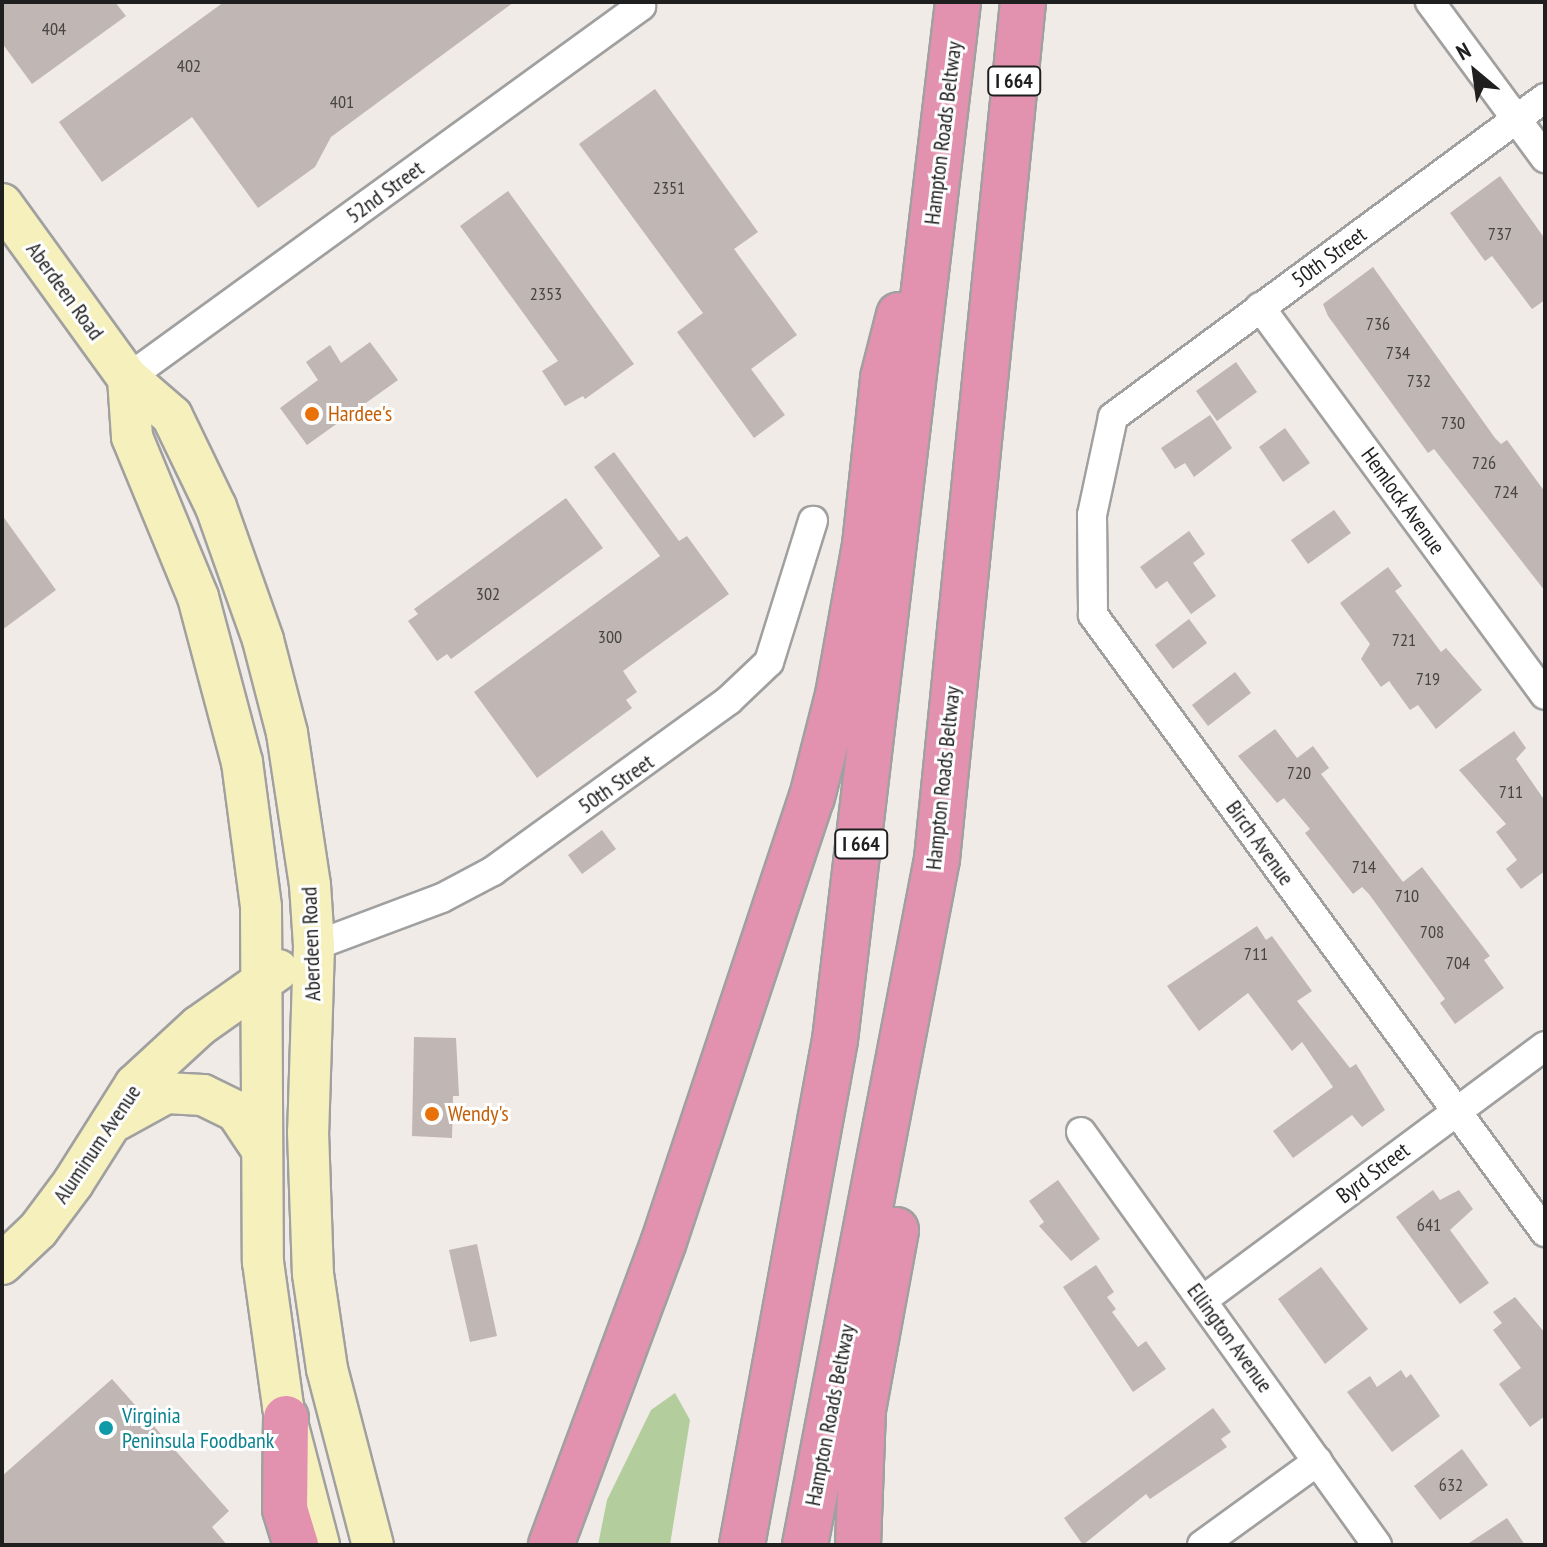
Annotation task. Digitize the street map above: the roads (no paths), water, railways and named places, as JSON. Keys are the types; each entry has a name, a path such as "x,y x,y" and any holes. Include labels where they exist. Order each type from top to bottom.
{"highway":[{"name":"Hampton Roads Beltway","path":"742,1545 835,1040 958,2"},
{"name":"Hampton Roads Beltway","path":"805,1545 937,859 1023,2"},
{"path":"551,1545 663,1244 812,797 838,695 865,545 883,378 942,138"},
{"path":"858,1545 863,1410 907,1167 937,859"},
{"path":"286,1418 285,1509 296,1545"}],"main road":[{"name":"Aberdeen Road","path":"2,204 128,378 172,416 216,507 249,597 287,733 314,946 308,1132 313,1274 340,1432 373,1545"},
{"path":"128,378 132,437 198,597 235,727 257,860 262,981 260,1147 263,1262 286,1418 319,1545"},
{"name":"Aluminum Avenue","path":"2,1264 38,1230 135,1085 167,1053 314,946"},
{"path":"101,1133 144,1103 184,1092 236,1111 260,1147"}],"street":[{"path":"1430,2 1545,158"},
{"name":"52nd Street","path":"128,378 640,4"},
{"name":"50th Street","path":"1113,417 1545,98"},
{"name":"Hemlock Avenue","path":"1260,307 1545,695"},
{"name":"Birch Avenue","path":"1113,417 1092,515 1093,615 1545,1232"},
{"name":"50th Street","path":"314,946 442,898 493,871 729,700 769,662 813,521"},
{"name":"Byrd Street","path":"1203,1300 1545,1046"},
{"name":"Ellington Avenue","path":"1081,1132 1377,1545"},
{"path":"1202,1545 1318,1461"}],"place":[{"name":"Hardee's","path":"312,414"},
{"name":"Wendy's","path":"432,1114"},
{"name":"Virginia Peninsula Foodbank","path":"106,1428"}]}
